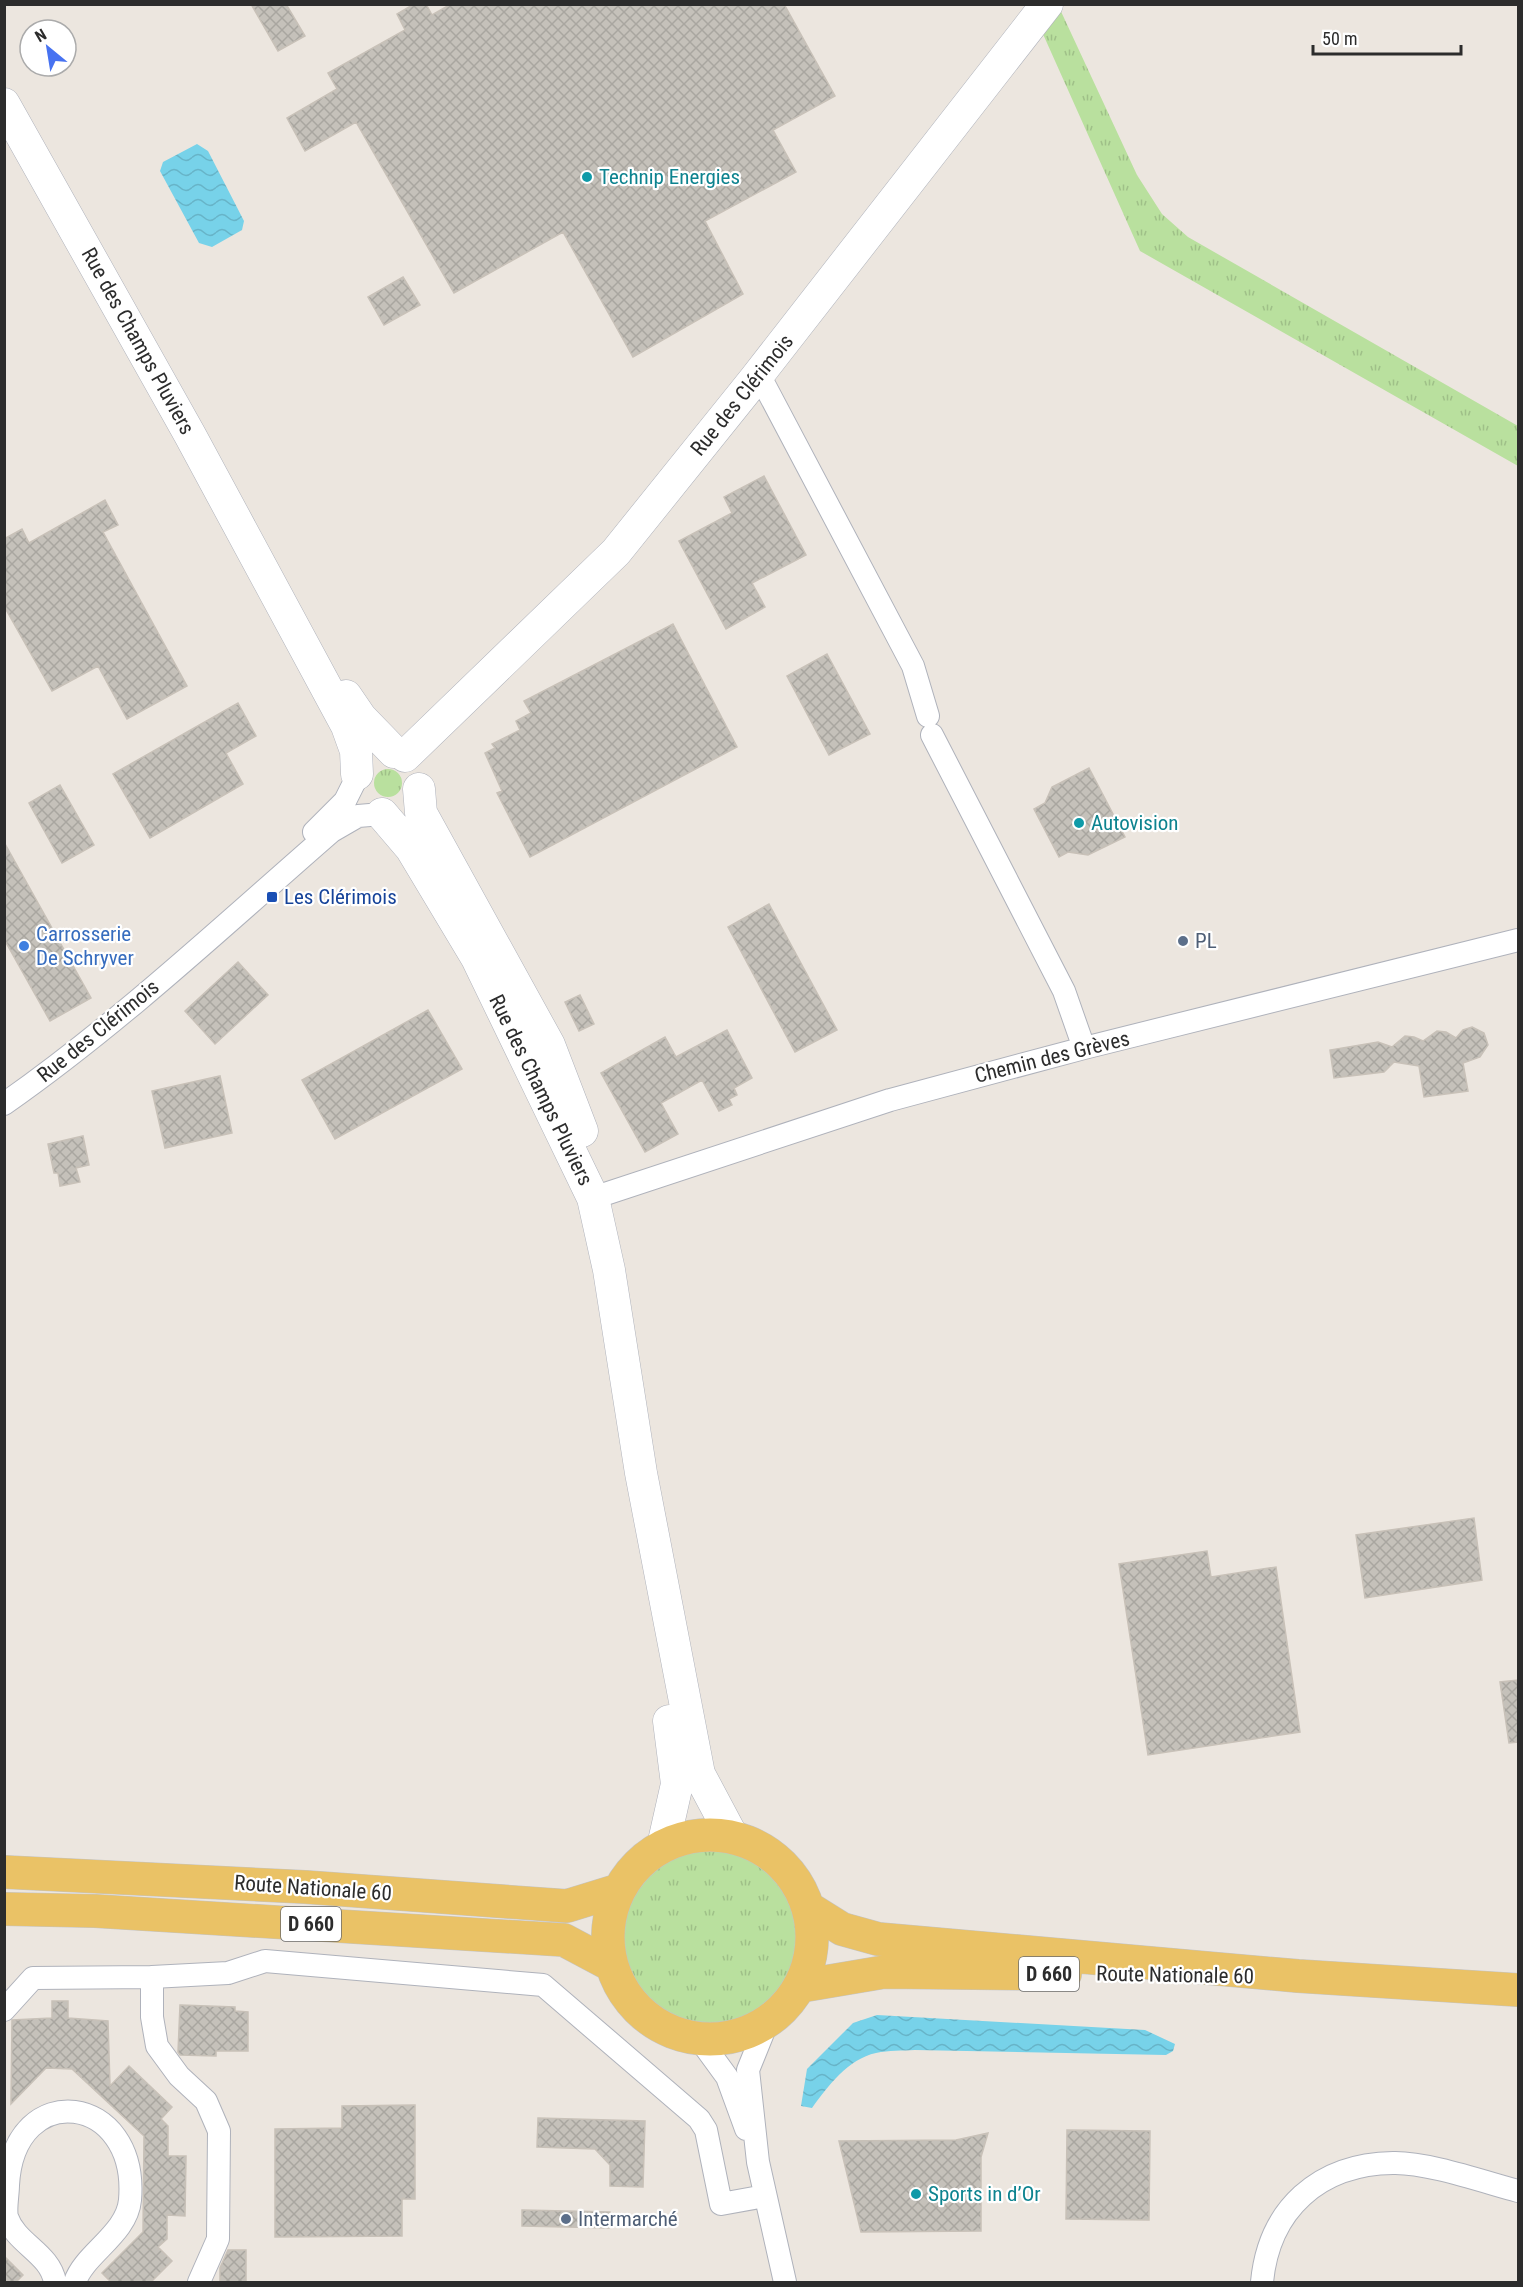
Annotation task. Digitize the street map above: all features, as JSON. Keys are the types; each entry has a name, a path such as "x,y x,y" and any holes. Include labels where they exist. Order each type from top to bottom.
{"main road":[{"path":"697,1835 732,1836 766,1851 793,1876 810,1909 813,1948 801,1986 787,2007 767,2023 735,2037 700,2040 661,2028 630,2001 611,1965 608,1927 619,1890 638,1864 663,1846 697,1835"},
{"name":"Route Nationale 60","path":"4,1872 270,1885 567,1906 619,1890"},
{"name":"Route Nationale 60","path":"4,1909 95,1911 564,1940 611,1965"},
{"name":"Route Nationale 60","path":"810,1909 842,1929 878,1938 1298,1976 1518,1990"},
{"name":"Route Nationale 60","path":"801,1986 884,1972 1298,1976"}],"street":[{"name":"Rue des Clérimois","path":"400,754 616,552 755,379 1047,4"},
{"name":"Rue des Champs Pluviers","path":"4,104 269,580 347,726 356,751 356,778"},
{"path":"755,379 765,386 913,666 930,726 1064,991 1084,1048"},
{"name":"Rue des Champs Pluviers","path":"269,580 361,717 400,754"},
{"path":"375,753 400,754 417,771 419,789 410,805 402,811 382,814 364,805 356,778 367,758 375,753"},
{"name":"Rue des Clérimois","path":"189,956 345,801 356,778"},
{"name":"Rue des Champs Pluviers","path":"419,789 421,813 549,1045 597,1169 593,1198"},
{"name":"Rue des Clérimois","path":"4,1104 50,1072 189,956 332,831 358,816 382,814"},
{"name":"Rue des Champs Pluviers","path":"382,814 411,848 477,958 512,1026 593,1198"},
{"name":"Chemin des Grèves","path":"593,1198 890,1100 1084,1048 1518,940"},
{"path":"593,1198 609,1270 641,1473 699,1774 732,1836"},
{"path":"641,1473 677,1784 663,1846"},
{"path":"4,2010 33,1978 152,1977 228,1973 265,1961 543,1985 699,2119 706,2130 721,2204 765,2196"},
{"path":"152,1977 152,2018 157,2046 179,2076 206,2101 219,2131 218,2239 199,2283"},
{"path":"767,2023 748,2070 758,2162 785,2283"},
{"path":"700,2040 727,2077 758,2162"},
{"path":"56,2283 54,2274 44,2258 17,2233 7,2217 9,2176 14,2150 28,2131 47,2115 65,2109 85,2112 104,2124 121,2143 127,2166 130,2202 124,2219 99,2252 78,2272 75,2283"},
{"path":"1262,2283 1264,2261 1280,2219 1305,2192 1351,2167 1395,2163 1447,2172 1518,2191"}],"green space":[{"path":"1030,5 1058,5 1137,175 1162,214 1188,237 1518,426 1518,466 1140,251"},
{"path":"388,769 398,773 402,783 398,793 388,797 378,793 374,783 378,773"},
{"path":"711,1847 745,1854 774,1873 793,1902 800,1936 793,1970 774,1999 745,2018 711,2025 677,2018 648,1999 629,1970 622,1936 629,1902 648,1873 677,1854"}],"water":[{"path":"197,144 208,151 244,221 242,230 212,247 199,243 160,171 163,162"},
{"path":"877,2015 1145,2030 1175,2044 1173,2051 1166,2055 915,2050 881,2052 866,2056 848,2067 812,2108 801,2106 807,2069 853,2023"}],"building":[{"path":"251,4 286,4 305,36 278,51"},
{"name":"Technip Energies","path":"414,4 426,4 432,15 451,4 784,4 835,96 773,130 796,172 705,221 743,294 633,357 563,232 454,293 356,122 305,151 287,118 337,89 328,73 405,30 397,14"},
{"path":"403,277 420,305 384,325 368,297"},
{"path":"764,476 806,555 752,583 765,607 726,629 679,541 732,513 724,497"},
{"path":"105,500 118,525 103,532 187,686 127,719 98,666 52,691 4,606 4,539 22,529 29,543"},
{"path":"673,624 737,747 530,857 497,793 502,791 485,753 495,748 492,744 520,730 516,721 531,713 524,701"},
{"path":"827,654 870,734 829,755 787,676"},
{"path":"238,703 256,736 226,753 243,784 150,838 113,774"},
{"name":"Autovision","path":"1089,768 1125,837 1088,855 1068,852 1059,857 1034,809 1045,803 1052,787"},
{"path":"60,785 94,845 62,863 29,803"},
{"path":"4,842 91,998 50,1021 4,939"},
{"path":"769,904 837,1030 795,1052 728,927"},
{"path":"238,962 268,995 215,1044 185,1011"},
{"path":"580,995 594,1024 579,1031 565,1002"},
{"path":"428,1010 462,1069 335,1139 302,1080"},
{"path":"1472,1027 1484,1033 1488,1045 1480,1057 1463,1063 1468,1091 1424,1097 1419,1066 1394,1062 1384,1072 1334,1078 1330,1050 1378,1042 1392,1047 1405,1036 1423,1041 1437,1031 1446,1032 1456,1038 1463,1030"},
{"path":"727,1030 752,1078 734,1088 737,1095 729,1099 732,1105 719,1111 702,1080 661,1103 678,1134 645,1152 601,1073 665,1037 676,1057"},
{"path":"220,1076 232,1133 165,1148 152,1091"},
{"path":"83,1136 89,1165 76,1168 80,1182 60,1186 58,1173 54,1173 48,1144"},
{"path":"1474,1518 1482,1580 1365,1598 1356,1535"},
{"path":"1207,1551 1211,1577 1276,1567 1300,1732 1148,1755 1119,1564"},
{"path":"1518,1680 1518,1742 1509,1743 1500,1682"},
{"path":"52,2001 68,2001 68,2018 108,2021 110,2086 129,2066 172,2107 161,2119 168,2126 168,2156 186,2156 185,2216 167,2215 167,2239 158,2247 172,2261 150,2283 112,2283 102,2273 143,2232 144,2136 72,2069 46,2068 11,2104 12,2020 52,2018"},
{"path":"180,2005 235,2007 235,2011 248,2012 248,2051 216,2051 216,2056 180,2055 178,2052"},
{"path":"415,2105 415,2199 402,2199 402,2236 275,2237 275,2129 342,2128 342,2106"},
{"path":"538,2118 645,2121 643,2187 610,2186 610,2165 595,2149 537,2147"},
{"path":"1067,2130 1150,2131 1149,2220 1066,2219"},
{"name":"Sports in d’Or","path":"988,2133 981,2157 981,2231 861,2232 839,2141 956,2140"},
{"name":"Intermarché","path":"522,2210 610,2212 609,2228 522,2226"},
{"path":"228,2250 246,2250 246,2283 220,2283 220,2268"},
{"path":"4,2256 23,2275 15,2283 4,2283"}],"place":[{"name":"Technip Energies","path":"587,177"},
{"name":"Autovision","path":"1079,823"},
{"name":"Les Clérimois","path":"272,897"},
{"name":"PL","path":"1183,941"},
{"name":"Carrosserie De Schryver","path":"24,946"},
{"name":"Sports in d’Or","path":"916,2194"},
{"name":"Intermarché","path":"566,2219"}]}
